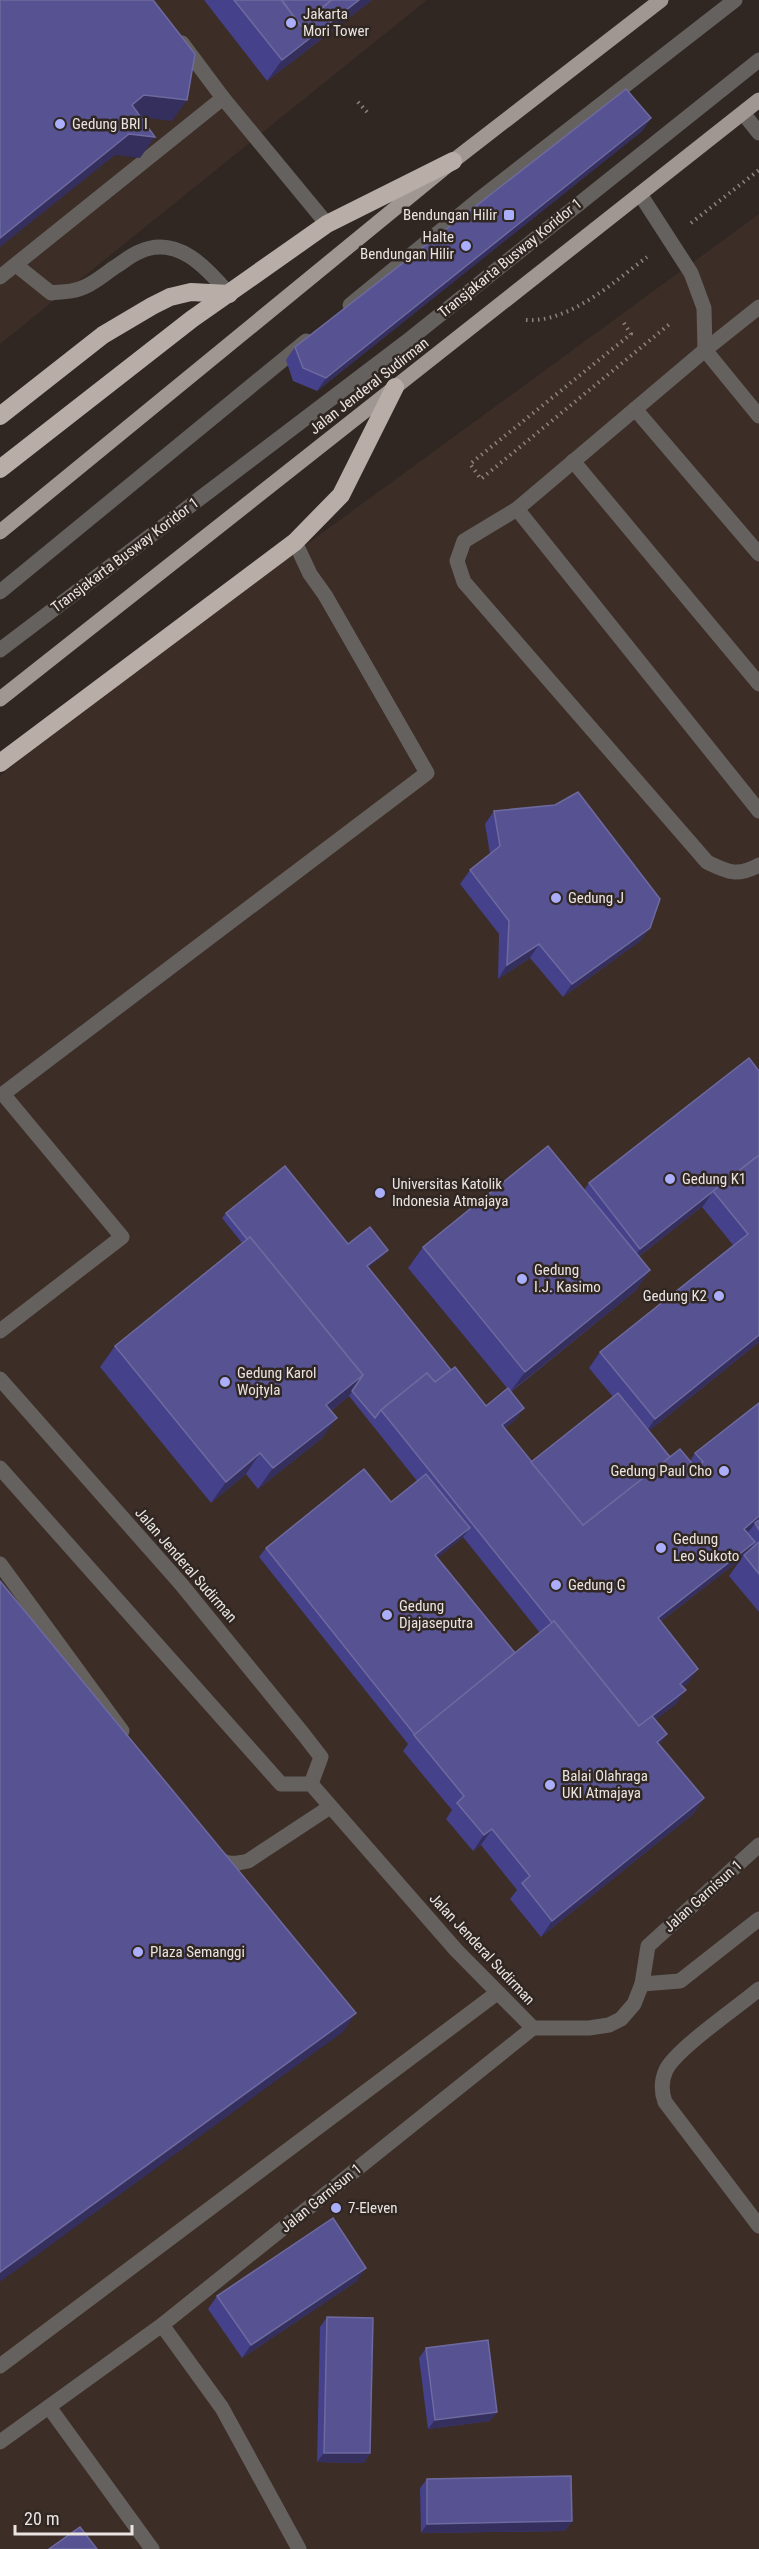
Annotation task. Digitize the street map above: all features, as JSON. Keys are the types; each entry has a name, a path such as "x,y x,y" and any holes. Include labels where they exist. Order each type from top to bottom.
{"highway":[{"path":"0,469 192,319 327,224 453,161"},
{"path":"0,416 95,342 152,306 170,297 191,292 229,294"},
{"path":"0,763 295,542 341,495 395,387"}],"main road":[{"path":"0,532 453,161 661,0"},
{"name":"Jalan Jenderal Sudirman","path":"0,699 759,100"}],"street":[{"path":"339,314 477,201 735,0"},
{"path":"170,27 223,98 327,224"},
{"name":"Transjakarta Busway Koridor 1","path":"0,650 406,342 759,60"},
{"path":"0,278 223,98"},
{"path":"742,113 759,133"},
{"path":"640,194 691,273 704,308 705,350 759,416"},
{"path":"16,265 51,293 78,290 140,251 159,248 176,249 189,255 207,269 229,294"},
{"path":"759,307 517,509 464,541 456,561 464,582 707,862 731,873 759,865"},
{"path":"0,592 321,329"},
{"path":"635,409 759,554"},
{"path":"573,461 759,684"},
{"path":"517,509 759,811"},
{"path":"0,1331 122,1237 3,1094 427,773 325,595 310,574 295,542"},
{"name":"Jalan Jenderal Sudirman","path":"0,1379 181,1584 304,1735 321,1758 311,1784 456,1950 532,2028"},
{"path":"0,1468 281,1784 311,1784"},
{"path":"0,1564 132,1746"},
{"path":"208,1848 216,1867 248,1861 330,1807"},
{"name":"Jalan Garnisun 1","path":"0,2442 162,2325 532,2028 589,2028 609,2025 621,2019 629,2011 642,1984 648,1946 759,1845"},
{"path":"642,1984 680,1981 759,1919"},
{"path":"759,1989 670,2063 665,2072 661,2093 664,2102 759,2226"},
{"path":"0,2366 497,1993"},
{"path":"162,2325 222,2408 299,2549"},
{"path":"49,2406 152,2549"}],"path":[{"path":"358,102 368,112"},
{"path":"483,318 539,321 574,309 759,170"},
{"path":"624,323 631,334 470,464 481,479 672,322"}],"shaded area":[{"path":"0,0 427,0 0,344"},
{"path":"759,214 759,2549 0,2549 0,776 103,693"}],"building":[{"name":"Gedung BRI I","path":"0,0 153,0 195,54 187,100 144,95 132,105 155,137 129,134 0,238"},
{"path":"234,0 281,0 301,26 332,0 359,0 282,60"},
{"path":"282,0 331,0 301,26"},
{"name":"Halte Bendungan Hilir","path":"626,89 651,118 326,378 303,368 295,347"},
{"name":"Gedung J","path":"578,792 660,899 650,928 572,984 539,944 507,965 509,921 470,870 500,846 494,811 555,805"},
{"name":"Gedung K1","path":"749,1058 759,1071 759,1155 640,1249 589,1183"},
{"name":"Gedung I.J. Kasimo","path":"548,1146 650,1270 525,1372 423,1247"},
{"name":"Gedung K2","path":"759,1155 759,1335 655,1419 600,1352 748,1234 713,1191"},
{"path":"285,1166 348,1244 370,1227 388,1250 367,1266 451,1370 435,1382 427,1373 381,1410 375,1418 352,1391 363,1375 250,1237 247,1239 226,1213"},
{"name":"Gedung Karol Wojtyla","path":"250,1237 363,1375 326,1405 337,1418 273,1468 260,1453 226,1482 115,1346"},
{"path":"455,1367 486,1406 508,1388 524,1408 502,1425 583,1525 680,1449 696,1468 703,1462 695,1453 759,1403 759,1516 744,1529 755,1542 658,1618 698,1669 680,1684 686,1690 639,1726 554,1621 552,1623 381,1410 427,1373 435,1382"},
{"path":"618,1393 670,1457 583,1525 531,1462"},
{"name":"Gedung Djajaseputra","path":"364,1469 391,1502 426,1474 470,1528 435,1555 515,1653 415,1735 266,1548"},
{"path":"759,1542 759,1574 744,1555"},
{"name":"Plaza Semanggi","path":"0,1581 356,2013 0,2272"},
{"name":"Balai Olahraga UKI Atmajaya","path":"554,1621 639,1726 652,1716 667,1734 657,1742 704,1798 552,1921 522,1883 530,1876 492,1829 484,1835 457,1803 464,1796 414,1735"},
{"path":"333,2218 366,2268 251,2345 217,2296"},
{"path":"327,2317 373,2318 370,2453 324,2453"},
{"path":"488,2340 497,2412 435,2420 426,2348"},
{"path":"571,2476 572,2521 427,2524 427,2479"},
{"path":"80,2527 97,2549 49,2549"}],"place":[{"name":"Jakarta Mori Tower","path":"291,23"},
{"name":"Gedung BRI I","path":"60,124"},
{"name":"Bendungan Hilir","path":"509,215"},
{"name":"Halte Bendungan Hilir","path":"466,246"},
{"name":"Gedung J","path":"556,898"},
{"name":"Gedung K1","path":"670,1179"},
{"name":"Universitas Katolik Indonesia Atmajaya","path":"380,1193"},
{"name":"Gedung I.J. Kasimo","path":"522,1279"},
{"name":"Gedung K2","path":"719,1296"},
{"name":"Gedung Karol Wojtyla","path":"225,1382"},
{"name":"Gedung Paul Cho","path":"724,1471"},
{"name":"Gedung Leo Sukoto","path":"661,1548"},
{"name":"Gedung G","path":"556,1585"},
{"name":"Gedung Djajaseputra","path":"387,1615"},
{"name":"Balai Olahraga UKI Atmajaya","path":"550,1785"},
{"name":"Plaza Semanggi","path":"138,1952"},
{"name":"7-Eleven","path":"336,2208"}]}
